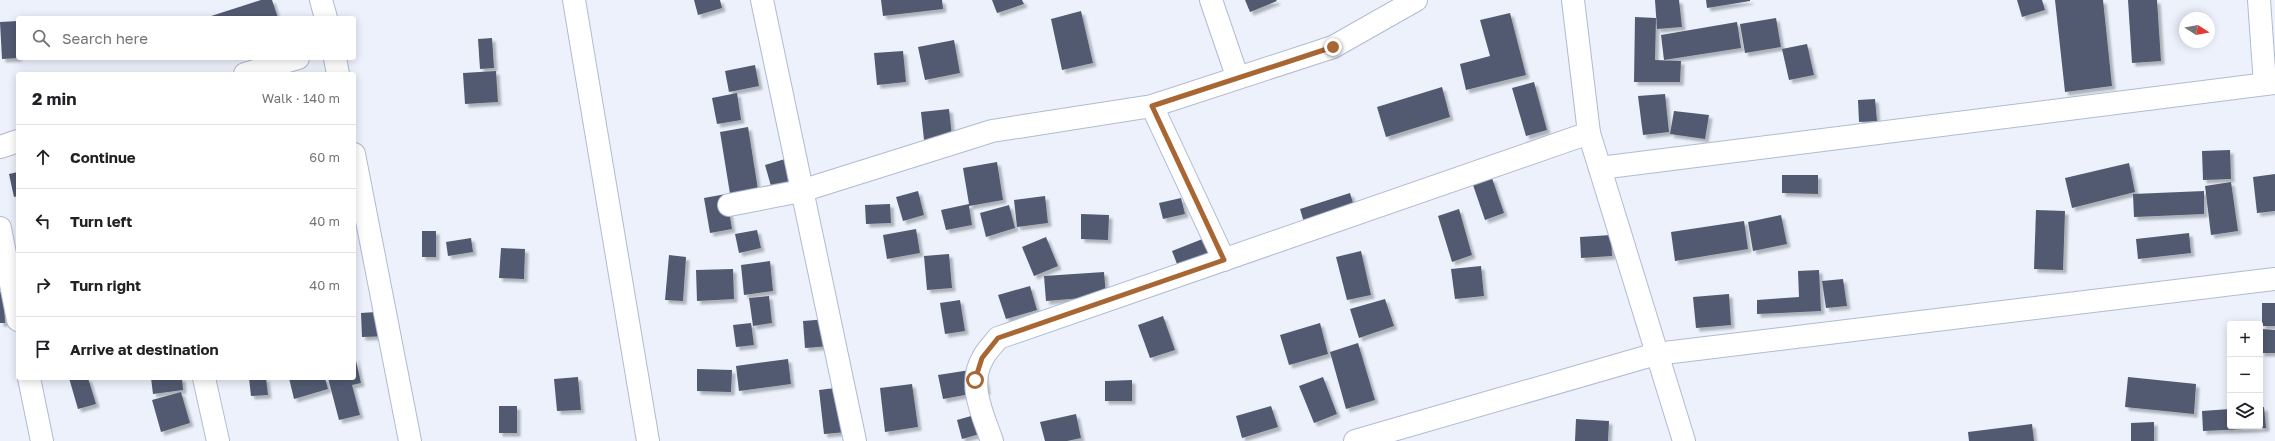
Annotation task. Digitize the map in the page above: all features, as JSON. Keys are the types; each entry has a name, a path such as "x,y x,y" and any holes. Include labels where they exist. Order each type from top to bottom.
{"street":[{"path":"321,0 325,16"},
{"path":"574,0 648,441"},
{"path":"762,0 801,191 855,441"},
{"path":"1211,0 1237,76"},
{"path":"730,205 801,191 992,131 1152,106 1237,76 1333,47 1416,0"},
{"path":"1573,0 1589,133 1684,441"},
{"path":"1600,168 2270,83 2259,0"},
{"path":"252,72 291,60"},
{"path":"335,60 338,72"},
{"path":"1152,106 1224,260"},
{"path":"992,441 979,402 975,380 982,358 998,338 1589,133"},
{"path":"0,147 16,142"},
{"path":"356,164 410,441"},
{"path":"0,228 16,310"},
{"path":"1355,441 1656,354 2275,279"},
{"path":"29,380 42,441"},
{"path":"204,380 218,441"}],"building":[{"path":"261,0 272,0 277,16 211,16"},
{"path":"694,0 720,0 722,8 698,15"},
{"path":"881,0 942,0 943,9 883,16"},
{"path":"992,0 1022,0 1024,4 997,13"},
{"path":"1245,0 1276,0 1277,1 1250,12"},
{"path":"1655,0 1679,0 1682,27 1657,29"},
{"path":"1706,0 1750,0 1750,1 1707,8"},
{"path":"2017,0 2042,0 2045,10 2022,17"},
{"path":"2055,0 2103,0 2112,86 2065,92"},
{"path":"2128,0 2157,0 2161,61 2132,63"},
{"path":"1081,11 1093,63 1062,70 1051,19"},
{"path":"1510,13 1526,75 1466,90 1460,64 1490,56 1480,20"},
{"path":"1635,17 1656,18 1655,60 1681,61 1680,82 1634,82"},
{"path":"1776,18 1781,47 1745,53 1740,24"},
{"path":"16,21 16,58 2,59 0,22"},
{"path":"1737,22 1741,48 1664,60 1661,35"},
{"path":"492,38 494,68 480,69 478,39"},
{"path":"954,40 960,73 925,80 918,47"},
{"path":"1807,44 1814,75 1789,80 1782,49"},
{"path":"903,51 906,82 877,85 874,53"},
{"path":"755,65 759,86 729,92 725,71"},
{"path":"496,71 498,102 465,104 463,73"},
{"path":"1534,82 1547,130 1526,136 1512,88"},
{"path":"1442,87 1450,117 1386,137 1377,107"},
{"path":"737,93 741,120 717,124 712,98"},
{"path":"1665,94 1669,132 1643,135 1638,96"},
{"path":"1875,99 1877,121 1859,122 1858,100"},
{"path":"949,109 953,146 925,149 921,112"},
{"path":"1674,111 1709,115 1705,139 1670,134"},
{"path":"748,127 759,196 731,200 720,132"},
{"path":"2230,150 2231,179 2203,180 2202,151"},
{"path":"795,156 803,184 773,193 765,165"},
{"path":"997,162 1003,200 969,206 972,225 946,230 941,210 969,204 963,168"},
{"path":"2129,163 2135,192 2072,208 2065,178"},
{"path":"16,172 16,196 14,197 9,174"},
{"path":"2275,174 2275,211 2257,213 2253,177"},
{"path":"1782,175 1818,175 1818,194 1782,193"},
{"path":"1492,178 1504,213 1485,220 1473,185"},
{"path":"2231,182 2238,231 2211,235 2205,186"},
{"path":"918,191 924,215 903,221 896,197"},
{"path":"2204,191 2204,214 2134,217 2133,194"},
{"path":"1350,193 1356,213 1306,229 1300,209"},
{"path":"726,194 732,229 710,233 704,198"},
{"path":"1045,196 1048,223 1017,227 1014,200"},
{"path":"1181,198 1185,214 1163,219 1159,203"},
{"path":"890,204 891,223 866,224 865,205"},
{"path":"1009,205 1015,228 986,237 980,213"},
{"path":"1459,209 1472,255 1452,262 1438,216"},
{"path":"2036,210 2065,211 2063,270 2034,269"},
{"path":"1081,214 1109,215 1108,240 1081,239"},
{"path":"1781,215 1787,244 1753,251 1748,222"},
{"path":"1744,221 1748,249 1675,261 1671,232"},
{"path":"916,229 920,253 887,259 883,235"},
{"path":"757,230 761,248 739,253 735,234"},
{"path":"422,231 436,231 436,257 422,257"},
{"path":"2189,233 2191,253 2138,259 2136,239"},
{"path":"1611,235 1612,256 1581,258 1580,237"},
{"path":"1046,237 1058,266 1034,276 1022,247"},
{"path":"471,238 473,252 448,256 446,242"},
{"path":"1205,238 1212,257 1179,269 1172,251"},
{"path":"501,248 525,249 524,279 499,278"},
{"path":"1361,251 1371,295 1347,300 1336,257"},
{"path":"949,254 952,288 927,290 924,256"},
{"path":"669,255 686,257 683,301 665,300"},
{"path":"770,261 773,291 744,295 741,265"},
{"path":"1481,266 1484,296 1455,299 1451,269"},
{"path":"733,269 734,299 697,301 696,270"},
{"path":"1819,270 1821,311 1757,314 1757,300 1799,297 1798,271"},
{"path":"1104,272 1106,296 1046,301 1044,276"},
{"path":"1843,279 1847,306 1826,308 1822,281"},
{"path":"1030,286 1037,310 1006,319 998,295"},
{"path":"0,292 4,292 5,323 0,323"},
{"path":"1729,294 1731,325 1696,328 1693,297"},
{"path":"769,296 772,323 753,326 749,298"},
{"path":"1385,299 1394,326 1359,338 1350,309"},
{"path":"960,300 965,331 945,334 940,303"},
{"path":"2262,303 2275,303 2275,326 2263,326"},
{"path":"391,311 392,336 362,337 361,313"},
{"path":"1163,316 1175,350 1150,358 1138,325"},
{"path":"828,319 830,346 805,348 803,321"},
{"path":"751,323 754,345 736,347 733,325"},
{"path":"1320,323 1328,354 1289,365 1280,335"},
{"path":"2263,329 2275,330 2275,353 2263,353"},
{"path":"1358,343 1375,400 1346,409 1330,352"},
{"path":"788,359 791,384 739,391 736,366"},
{"path":"356,360 361,383 352,385 360,415 339,420 329,380 356,380"},
{"path":"983,368 987,391 943,399 938,375"},
{"path":"697,369 732,370 731,392 697,391"},
{"path":"578,377 581,410 557,411 554,379"},
{"path":"1323,377 1337,414 1314,423 1299,386"},
{"path":"2128,377 2196,384 2194,414 2125,407"},
{"path":"70,380 89,380 96,404 78,409"},
{"path":"151,380 182,380 183,390 153,394"},
{"path":"249,380 266,380 268,395 251,396"},
{"path":"289,380 326,380 328,389 294,399"},
{"path":"1132,380 1132,401 1105,401 1105,381"},
{"path":"912,384 918,427 885,432 880,388"},
{"path":"843,387 847,432 824,434 819,390"},
{"path":"181,392 190,423 161,432 152,400"},
{"path":"499,406 517,406 517,433 499,433"},
{"path":"1271,406 1278,427 1242,438 1236,416"},
{"path":"2264,407 2266,428 2263,428"},
{"path":"2227,409 2227,429 2245,429 2203,431 2202,411"},
{"path":"985,412 990,431 962,439 957,420"},
{"path":"1076,414 1081,438 1067,441 1045,441 1040,422"},
{"path":"1576,419 1609,421 1608,441 1575,441"},
{"path":"2154,422 2154,441 2131,441 2131,423"},
{"path":"2032,424 2034,441 1969,441 1968,432"}],"route":[{"path":"975,380 982,358 998,338 1224,260 1152,106 1237,76 1333,47"}]}
